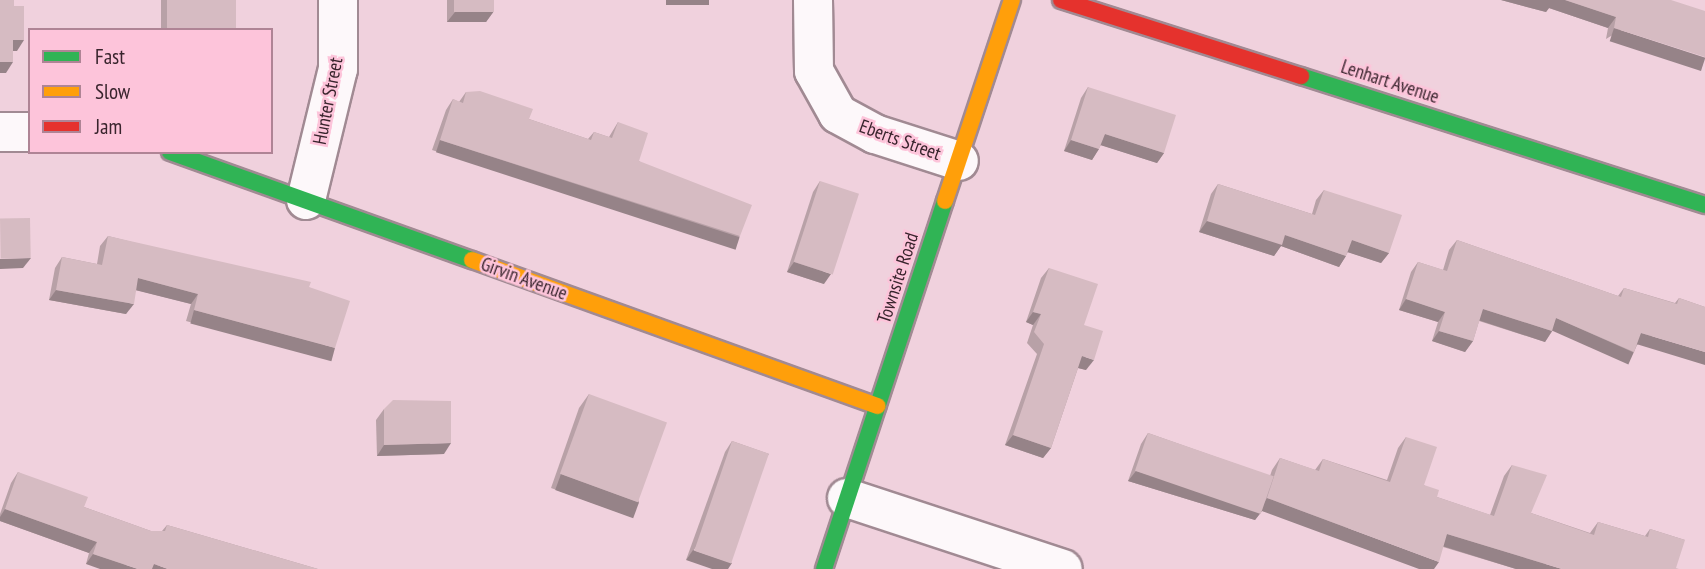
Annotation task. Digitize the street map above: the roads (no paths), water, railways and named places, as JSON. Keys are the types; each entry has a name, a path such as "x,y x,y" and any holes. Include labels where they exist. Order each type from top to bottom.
{"street":[{"name":"Hunter Street","path":"306,201 338,69 338,0"},
{"name":"Eberts Street","path":"813,0 814,71 838,114 875,134 959,161"},
{"name":"Townsite Road","path":"824,569 1012,0"},
{"name":"Lenhart Avenue","path":"1061,0 1705,205"},
{"path":"0,132 28,132"},
{"name":"Girvin Avenue","path":"176,154 878,405"},
{"path":"847,499 1063,569"}]}
